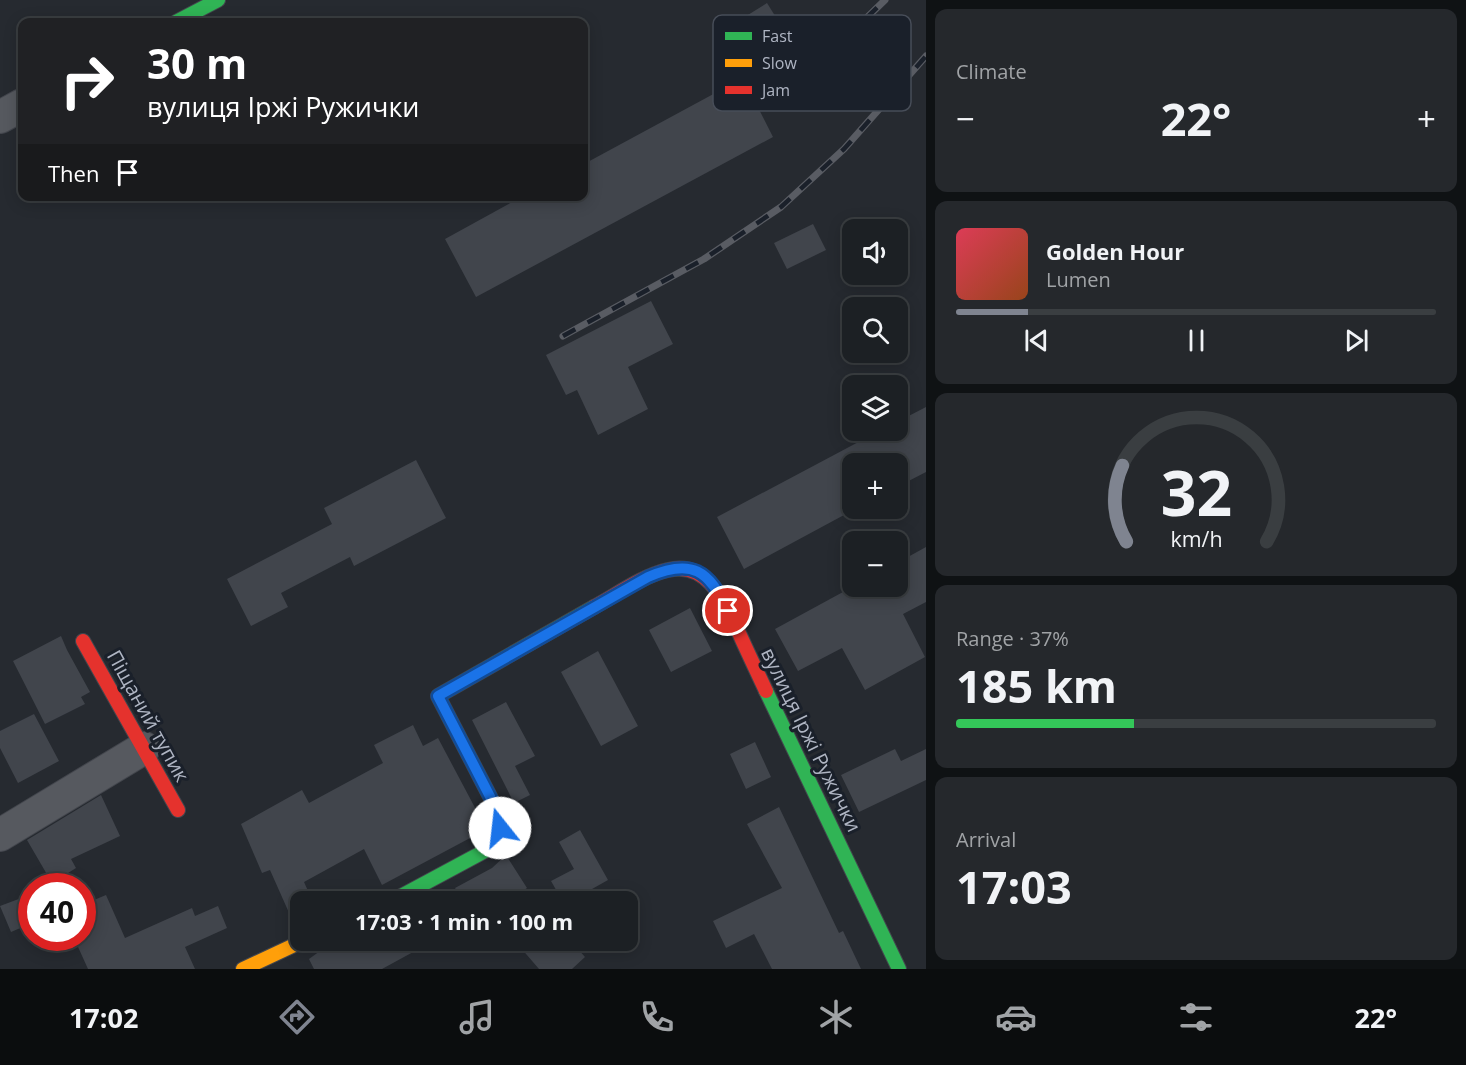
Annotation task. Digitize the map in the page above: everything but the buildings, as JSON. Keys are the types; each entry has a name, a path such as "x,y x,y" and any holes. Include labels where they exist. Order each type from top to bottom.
{"street":[{"path":"184,18 218,0"},
{"path":"0,117 18,107"},
{"name":"вулиця Іржі Ружички","path":"410,891 483,852 495,842 500,828 499,814 438,696 648,577 668,568 689,568 706,577 718,590 899,969"},
{"name":"Піщаний тупик","path":"83,641 178,810"},
{"path":"0,835 144,748"},
{"path":"243,969 290,947"}],"railway":[{"path":"870,15 885,0"},
{"path":"911,73 926,56"},
{"path":"563,336 704,259 781,207 844,149 878,111"}],"traffic: fast":[{"path":"184,18 218,0"},
{"path":"410,891 483,852 494,840 499,826 499,814 438,696 594,607"},
{"path":"766,691 899,969"}],"traffic: slow":[{"path":"243,969 290,947"}],"traffic: jam":[{"path":"594,607 639,581 658,573 682,569 694,572 705,578 721,598 766,691"},
{"path":"83,641 178,810"}],"route":[{"path":"500,828 499,814 438,696 648,577 668,568 689,568 706,577 718,590 728,611"}]}
